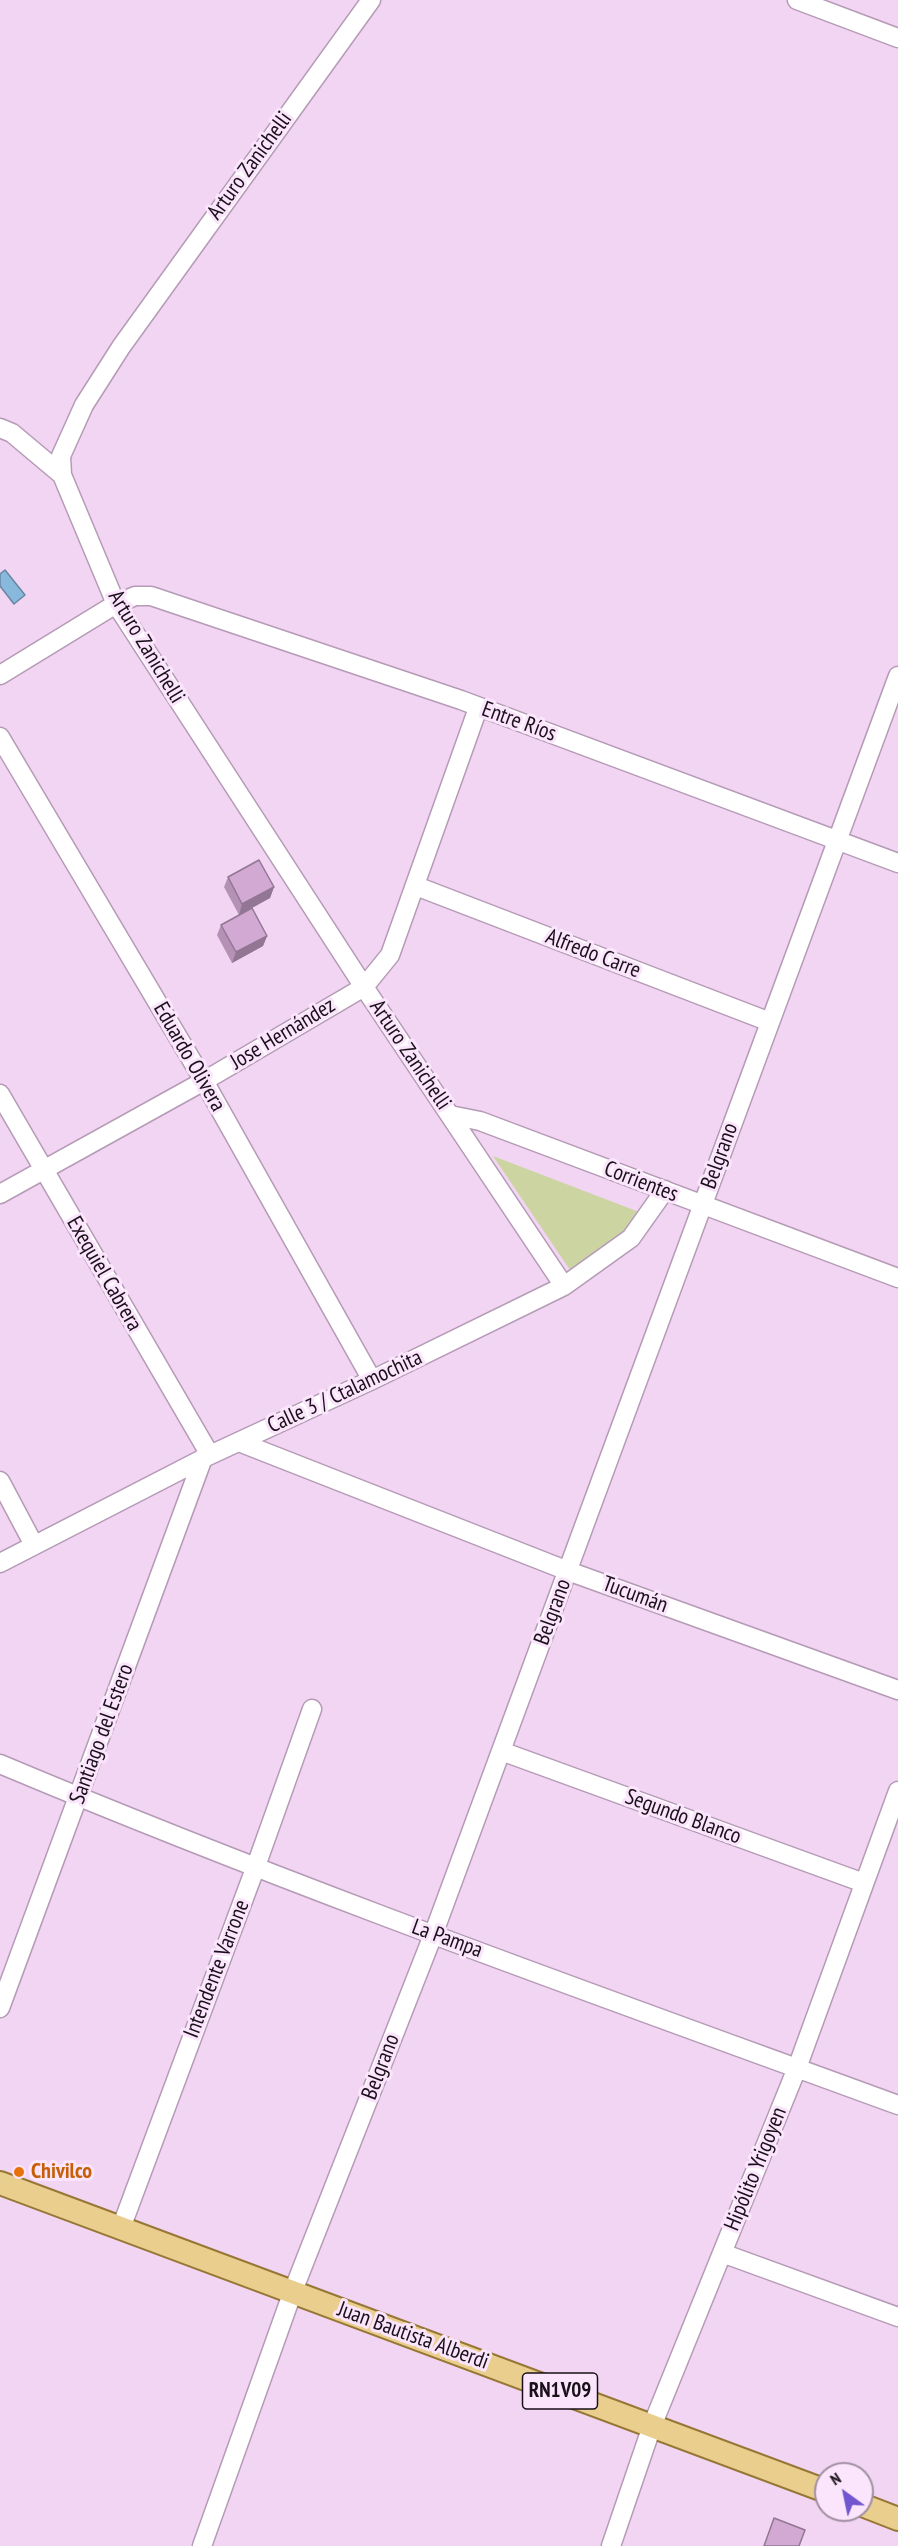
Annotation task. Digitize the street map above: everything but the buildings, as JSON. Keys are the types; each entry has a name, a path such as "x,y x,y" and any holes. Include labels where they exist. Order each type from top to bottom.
{"main road":[{"name":"Juan Bautista Alberdi","path":"0,2183 814,2487"},
{"path":"874,2510 898,2519"}],"street":[{"name":"Arturo Zanichelli","path":"371,0 121,346 84,405 61,456 63,474 116,604 364,987 564,1286"},
{"path":"797,0 898,38"},
{"path":"0,428 12,433 63,474"},
{"name":"Entre Ríos","path":"116,604 135,596 151,596 478,708 898,863"},
{"path":"0,675 116,604"},
{"name":"Belgrano","path":"202,2546 293,2291 433,1935 898,676"},
{"name":"Jose Hernández","path":"0,1194 204,1081 364,987 390,955 478,708"},
{"name":"Eduardo Olivera","path":"0,737 204,1081 372,1380"},
{"name":"Alfredo Carre","path":"416,886 770,1022"},
{"name":"Exequiel Cabrera","path":"0,1094 206,1457"},
{"name":"Corrientes","path":"450,1115 480,1121 898,1278"},
{"name":"Calle 3 / Ctalamochita","path":"0,1563 206,1457 372,1380 564,1286 631,1238 665,1190"},
{"name":"Tucumán","path":"239,1442 568,1571 898,1690"},
{"name":"Santiago del Estero","path":"0,2008 206,1457"},
{"path":"0,1481 34,1545"},
{"name":"Intendente Varrone","path":"121,2228 312,1709"},
{"name":"Segundo Blanco","path":"501,1751 864,1883"},
{"name":"La Pampa","path":"0,1764 433,1935 898,2104"},
{"name":"Hipólito Yrigoyen","path":"610,2546 652,2426 797,2068 898,1791"},
{"path":"722,2253 898,2317"}],"green space":[{"path":"493,1156 647,1215 570,1270"}],"water":[{"path":"5,570 25,595 14,604 0,586 0,574"}],"place":[{"name":"Chivilco","path":"19,2172"}]}
